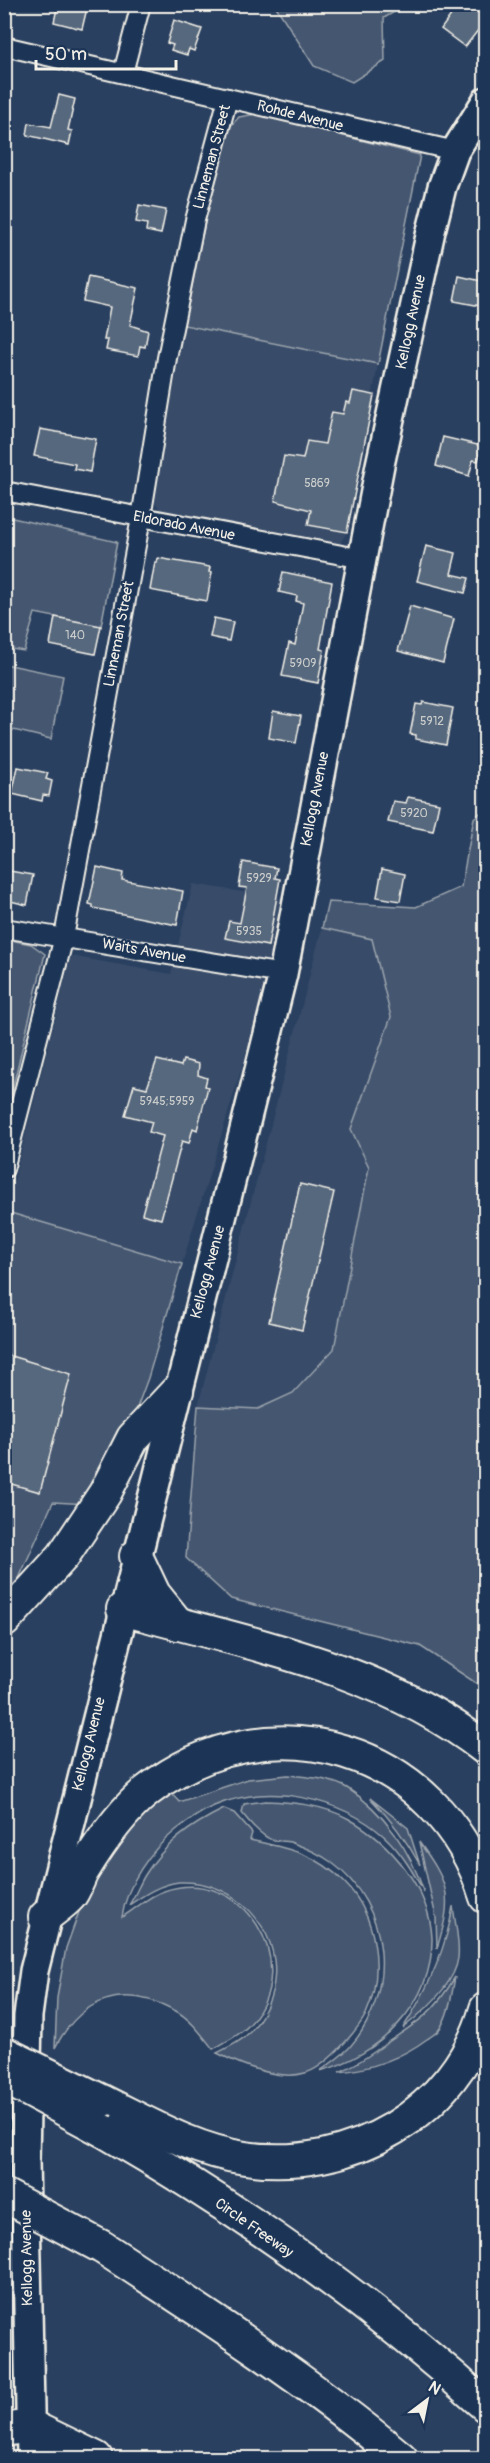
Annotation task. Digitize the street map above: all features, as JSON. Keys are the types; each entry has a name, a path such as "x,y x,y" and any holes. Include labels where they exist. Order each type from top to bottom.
{"highway":[{"path":"4,1622 63,1556 105,1493 133,1438 177,1390"},
{"path":"136,1556 154,1594 178,1624"},
{"path":"123,1609 361,1678 440,1717 486,1749"},
{"path":"45,1917 70,1896 95,1853 130,1807 145,1792 186,1765 212,1754 257,1743 305,1742 332,1747 376,1763 400,1777 439,1811 453,1830 478,1873 486,1896"},
{"path":"4,2053 103,2116 243,2158 304,2161 332,2156 380,2137 421,2111 473,2044 486,2009"},
{"name":"Circle Freeway","path":"4,2077 103,2116 163,2166 274,2240 365,2306 486,2406"},
{"path":"4,2195 102,2247 243,2338 347,2413 401,2458"},
{"path":"17,2428 96,2458"}],"main road":[{"name":"Kellogg Avenue","path":"31,2458 17,2428 28,2016 34,1971 45,1917 283,974 380,465 431,231 442,187 455,151 486,100"}],"street":[{"path":"123,73 141,4"},
{"name":"Rohde Avenue","path":"4,46 455,151"},
{"name":"Linneman Street","path":"4,1169 64,937 141,518 167,358 207,169 228,98"},
{"name":"Eldorado Avenue","path":"4,491 363,559"},
{"name":"Waits Avenue","path":"4,928 283,974"}],"shaded area":[{"path":"275,5 406,5 384,18 385,61 352,82 314,66"},
{"path":"256,114 420,155 378,364 184,325 223,134 239,117"},
{"path":"184,325 378,364 347,532 339,545 161,512 151,496"},
{"path":"4,516 117,542 101,626 35,613 24,651 5,648"},
{"path":"5,664 63,676 51,739 5,728"},
{"path":"485,809 485,1689 420,1646 231,1599 186,1558 198,1406 258,1409 293,1393 334,1349 369,1167 351,1129 391,1017 372,939 322,928 328,902 416,907 461,887 474,818"},
{"path":"193,884 281,898 259,1011 182,1264 6,1212 71,956 171,974"},
{"path":"322,928 372,939 391,1017 351,1129 369,1166 334,1349 293,1393 257,1409 198,1406"},
{"path":"5,939 31,944 45,954 5,1119"},
{"path":"4,1211 182,1264 148,1378 128,1432 89,1504 53,1502 16,1585 5,1593"},
{"path":"288,1775 333,1782 347,1788 373,1808 404,1848 424,1892 407,1863 391,1843 367,1823 347,1812 304,1798 281,1795 258,1795 214,1806 176,1830 157,1848 134,1880 122,1917 158,1893 192,1886 218,1892 240,1905 257,1925 268,1948 271,1974 265,2000 250,2024 238,2035 213,2049 180,2013 155,2002 121,1997 105,2000 77,2017 55,2048 57,1998 66,1948 84,1898 133,1812 171,1793 179,1802 248,1779"},
{"path":"370,1798 408,1828 420,1865 398,1830"},
{"path":"265,1801 319,1807 339,1814 364,1829 379,1840 405,1869 416,1885 430,1920 432,1938 430,1962 423,1985 413,2005 382,2040 342,2064 320,2071 349,2048 365,2026 375,2002 381,1977 381,1951 376,1926 366,1902 351,1880 331,1862 295,1844 268,1838 257,1830 242,1813 244,1804"},
{"path":"224,1809 234,1813 252,1833 250,1840 300,1853 323,1864 333,1872 355,1895 370,1927 376,1962 372,1998 366,2014 353,2033 334,2053 309,2072 295,2075 272,2073 236,2062 217,2053 239,2041 251,2031 271,1997 274,1961 270,1943 250,1911 235,1898 222,1891 208,1885 186,1882 172,1883 159,1888 129,1905 145,1875 161,1854 179,1836"},
{"path":"419,1842 437,1869 446,1892 447,1904 437,1948 436,1917"},
{"path":"453,1906 458,1946 456,1968 444,1988 403,2028 434,1970 446,1938"},
{"path":"455,1977 447,2012 438,2031 417,2046 385,2062 339,2072 365,2058 418,2021 441,1999"}],"building":[{"path":"58,4 88,4 82,29 54,22"},
{"path":"459,4 476,4 486,11 486,20 465,47 441,29"},
{"path":"174,20 202,29 194,51 189,49 187,55 171,50 173,45 167,43"},
{"path":"59,95 75,99 68,130 72,131 69,145 27,135 29,123 51,127"},
{"path":"139,205 166,210 161,234 146,231 147,224 136,222"},
{"path":"459,276 486,282 486,307 454,301"},
{"path":"88,277 138,288 130,325 148,331 145,347 140,346 138,356 106,350 108,340 104,340 110,307 83,301"},
{"path":"353,391 374,395 347,532 308,525 311,510 275,501 284,456 303,459 307,441 325,444 332,412 343,414 346,402 350,403"},
{"path":"40,429 96,439 90,472 74,469 75,464 34,456"},
{"path":"443,437 482,446 478,461 473,460 469,476 436,466"},
{"path":"426,546 456,553 451,574 469,578 465,593 417,581"},
{"path":"158,558 210,567 209,572 212,572 207,601 150,590 155,562 157,563"},
{"path":"283,572 332,582 320,649 324,650 318,683 282,676 289,643 295,645 303,603 296,601 297,596 279,592"},
{"path":"410,606 454,619 443,663 398,651"},
{"path":"55,617 101,626 95,654 50,645"},
{"path":"214,618 233,622 229,641 210,637"},
{"path":"423,702 453,708 446,745 416,739 416,735 410,734 416,704 422,705"},
{"path":"273,711 301,716 296,743 269,738"},
{"path":"18,767 48,773 46,779 52,781 49,796 43,795 42,801 12,794"},
{"path":"408,797 439,803 433,831 388,822 393,801 406,803"},
{"path":"243,862 277,868 275,878 280,879 268,946 225,938 229,921 240,923 247,888 239,887"},
{"path":"97,867 123,873 122,880 183,891 177,925 93,908 93,905 89,904"},
{"path":"382,869 405,874 400,901 377,897"},
{"path":"4,870 33,875 27,905 6,900"},
{"path":"157,1060 181,1066 183,1060 199,1064 198,1075 207,1078 205,1086 208,1087 197,1130 193,1128 189,1143 182,1141 161,1219 142,1214 163,1136 149,1132 152,1122 125,1115 134,1085 147,1088"},
{"path":"300,1184 334,1192 302,1330 269,1322"},
{"path":"4,1354 71,1374 40,1492 4,1482"}]}
